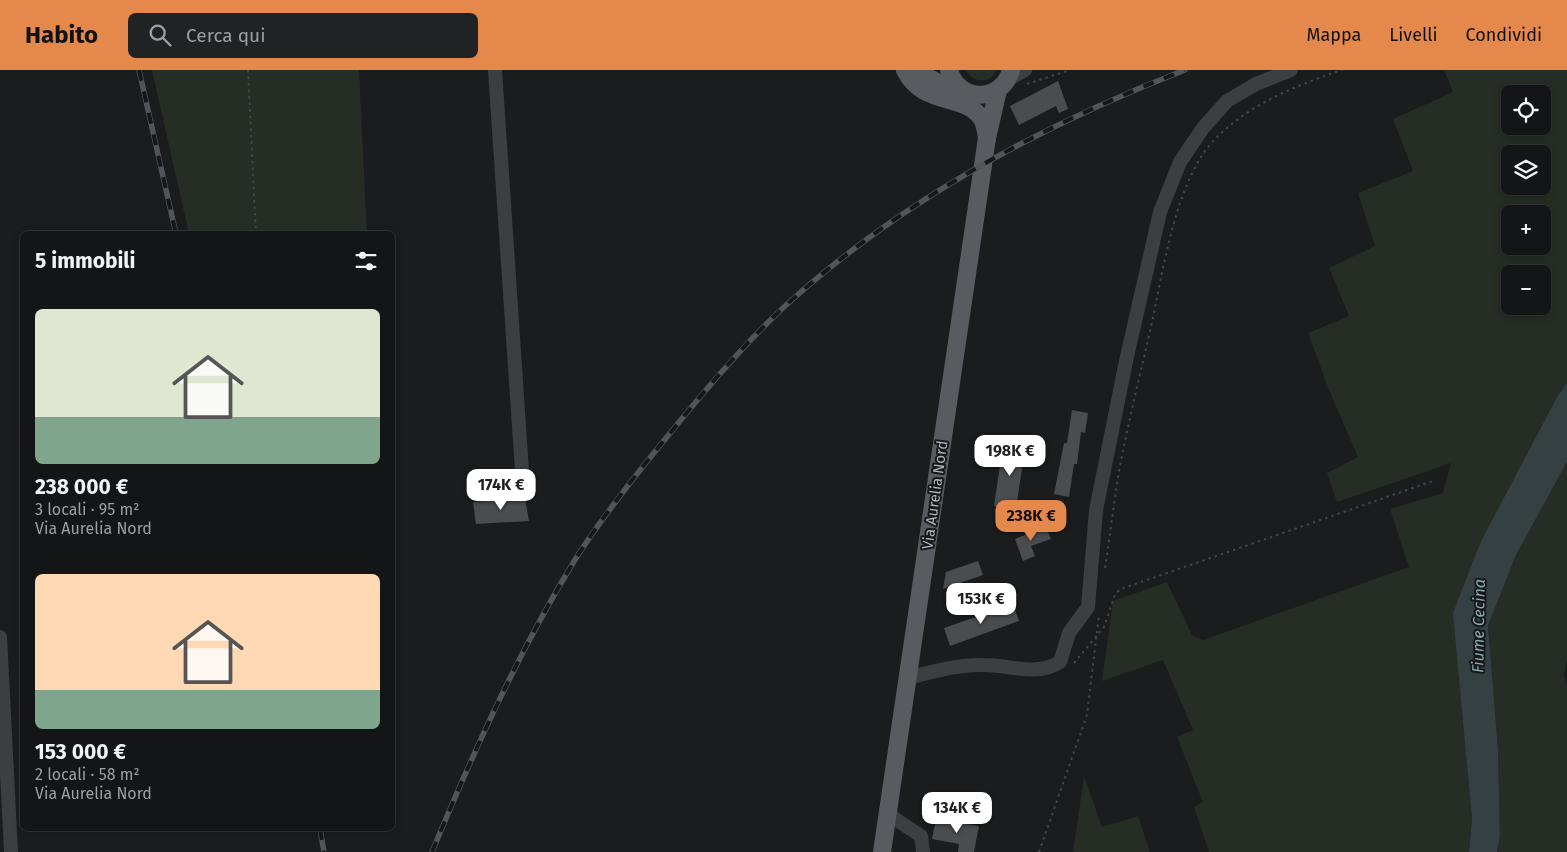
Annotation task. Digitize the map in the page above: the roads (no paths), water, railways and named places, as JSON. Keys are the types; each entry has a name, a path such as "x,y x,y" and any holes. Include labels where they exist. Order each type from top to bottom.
{"main road":[{"path":"905,70 910,79 924,92 964,106 979,114 984,121 987,138"},
{"path":"916,70 938,83 953,78 972,95 990,94 1009,82"},
{"name":"Via Aurelia Nord","path":"882,852 987,138 1009,82"}],"street":[{"path":"495,70 523,486"},
{"path":"1009,82 1025,70"},
{"path":"908,678 950,668 984,665 1037,671 1051,668 1060,662 1069,633 1088,607 1096,510 1126,361 1160,212 1180,162 1204,128 1227,101 1256,84 1291,70"},
{"path":"0,637 11,852"},
{"path":"888,814 920,836 923,852"}],"water":[{"name":"Fiume Cecina","path":"1567,383 1567,462 1516,555 1488,626 1498,749 1500,836 1497,852 1469,852 1472,819 1453,613 1481,541 1557,397"}],"railway":[{"path":"139,70 175,231"},
{"path":"432,852 463,778 497,705 533,633 573,563 607,513 646,463 739,352 784,307 829,269 875,233 924,200 974,170 1077,116 1185,70"},
{"path":"320,831 324,852"}]}
